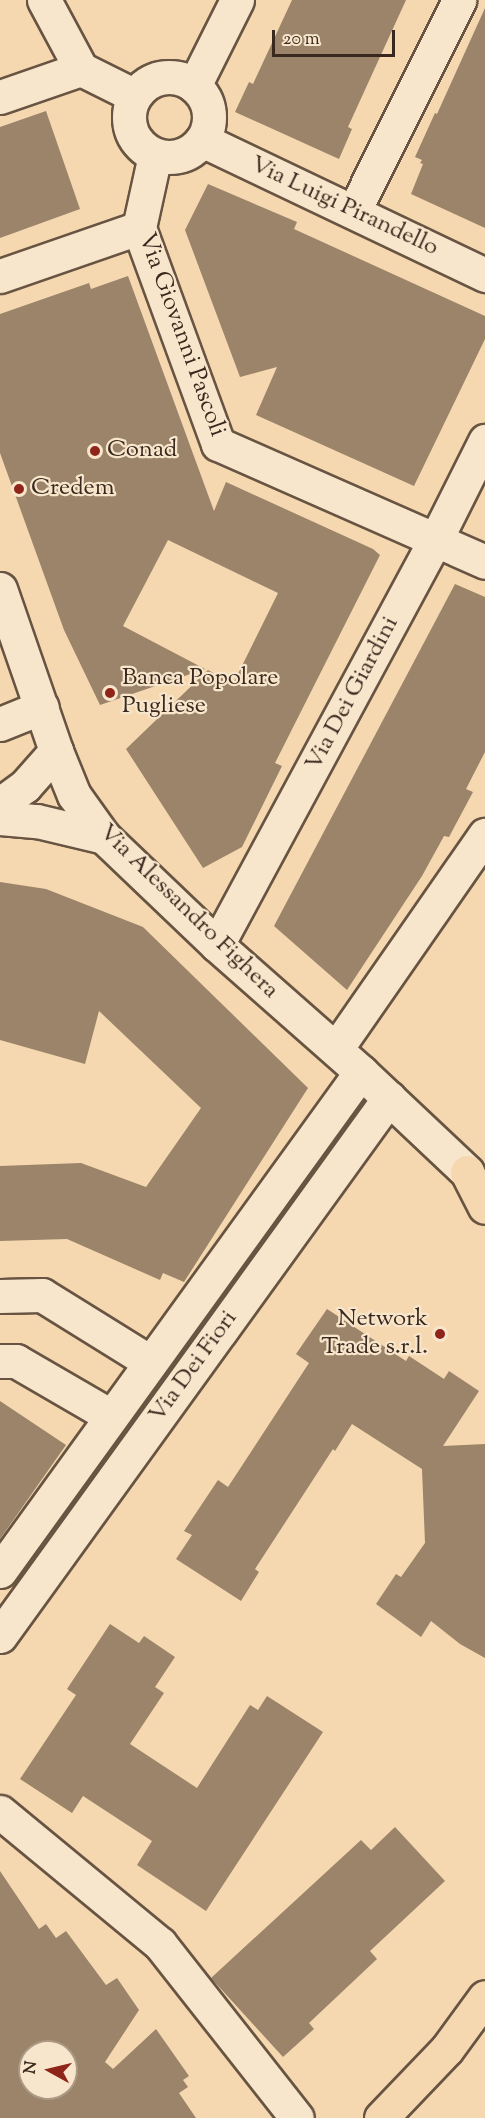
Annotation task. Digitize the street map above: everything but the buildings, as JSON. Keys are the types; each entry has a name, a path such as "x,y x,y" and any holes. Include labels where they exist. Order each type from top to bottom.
{"main road":[{"path":"476,1175 485,1207"},
{"path":"381,2118 447,2049 485,1997"}],"street":[{"path":"44,0 81,69 135,96"},
{"path":"194,86 237,0"},
{"path":"354,211 459,0"},
{"path":"0,97 81,69"},
{"path":"170,77 194,86 202,95 209,117 202,140 194,148 177,157 154,154 142,147 132,130 130,110 135,96 144,86 170,77"},
{"name":"Via Luigi Pirandello","path":"202,140 485,275"},
{"name":"Via Giovanni Pascoli","path":"154,154 139,228 218,444 485,562"},
{"path":"0,276 139,228"},
{"name":"Via Dei Giardini","path":"217,945 436,539 485,441"},
{"name":"Via Alessandro Fighera","path":"0,590 56,751 74,795 104,837 217,945 476,1175"},
{"path":"0,724 42,707"},
{"path":"0,804 25,786 56,751"},
{"path":"0,818 37,821 104,837"},
{"path":"336,1049 485,836"},
{"name":"Via Dei Fiori","path":"0,1571 362,1072"},
{"name":"Via Dei Fiori","path":"0,1636 389,1098"},
{"path":"0,1296 42,1295 150,1362"},
{"path":"0,1361 16,1361 111,1416"},
{"path":"0,1812 160,1944 297,2118"}],"place":[{"name":"Conad","path":"95,451"},
{"name":"Credem","path":"19,489"},
{"name":"Banca Popolare Pugliese","path":"110,693"},
{"name":"Network Trade s.r.l.","path":"440,1334"}]}
